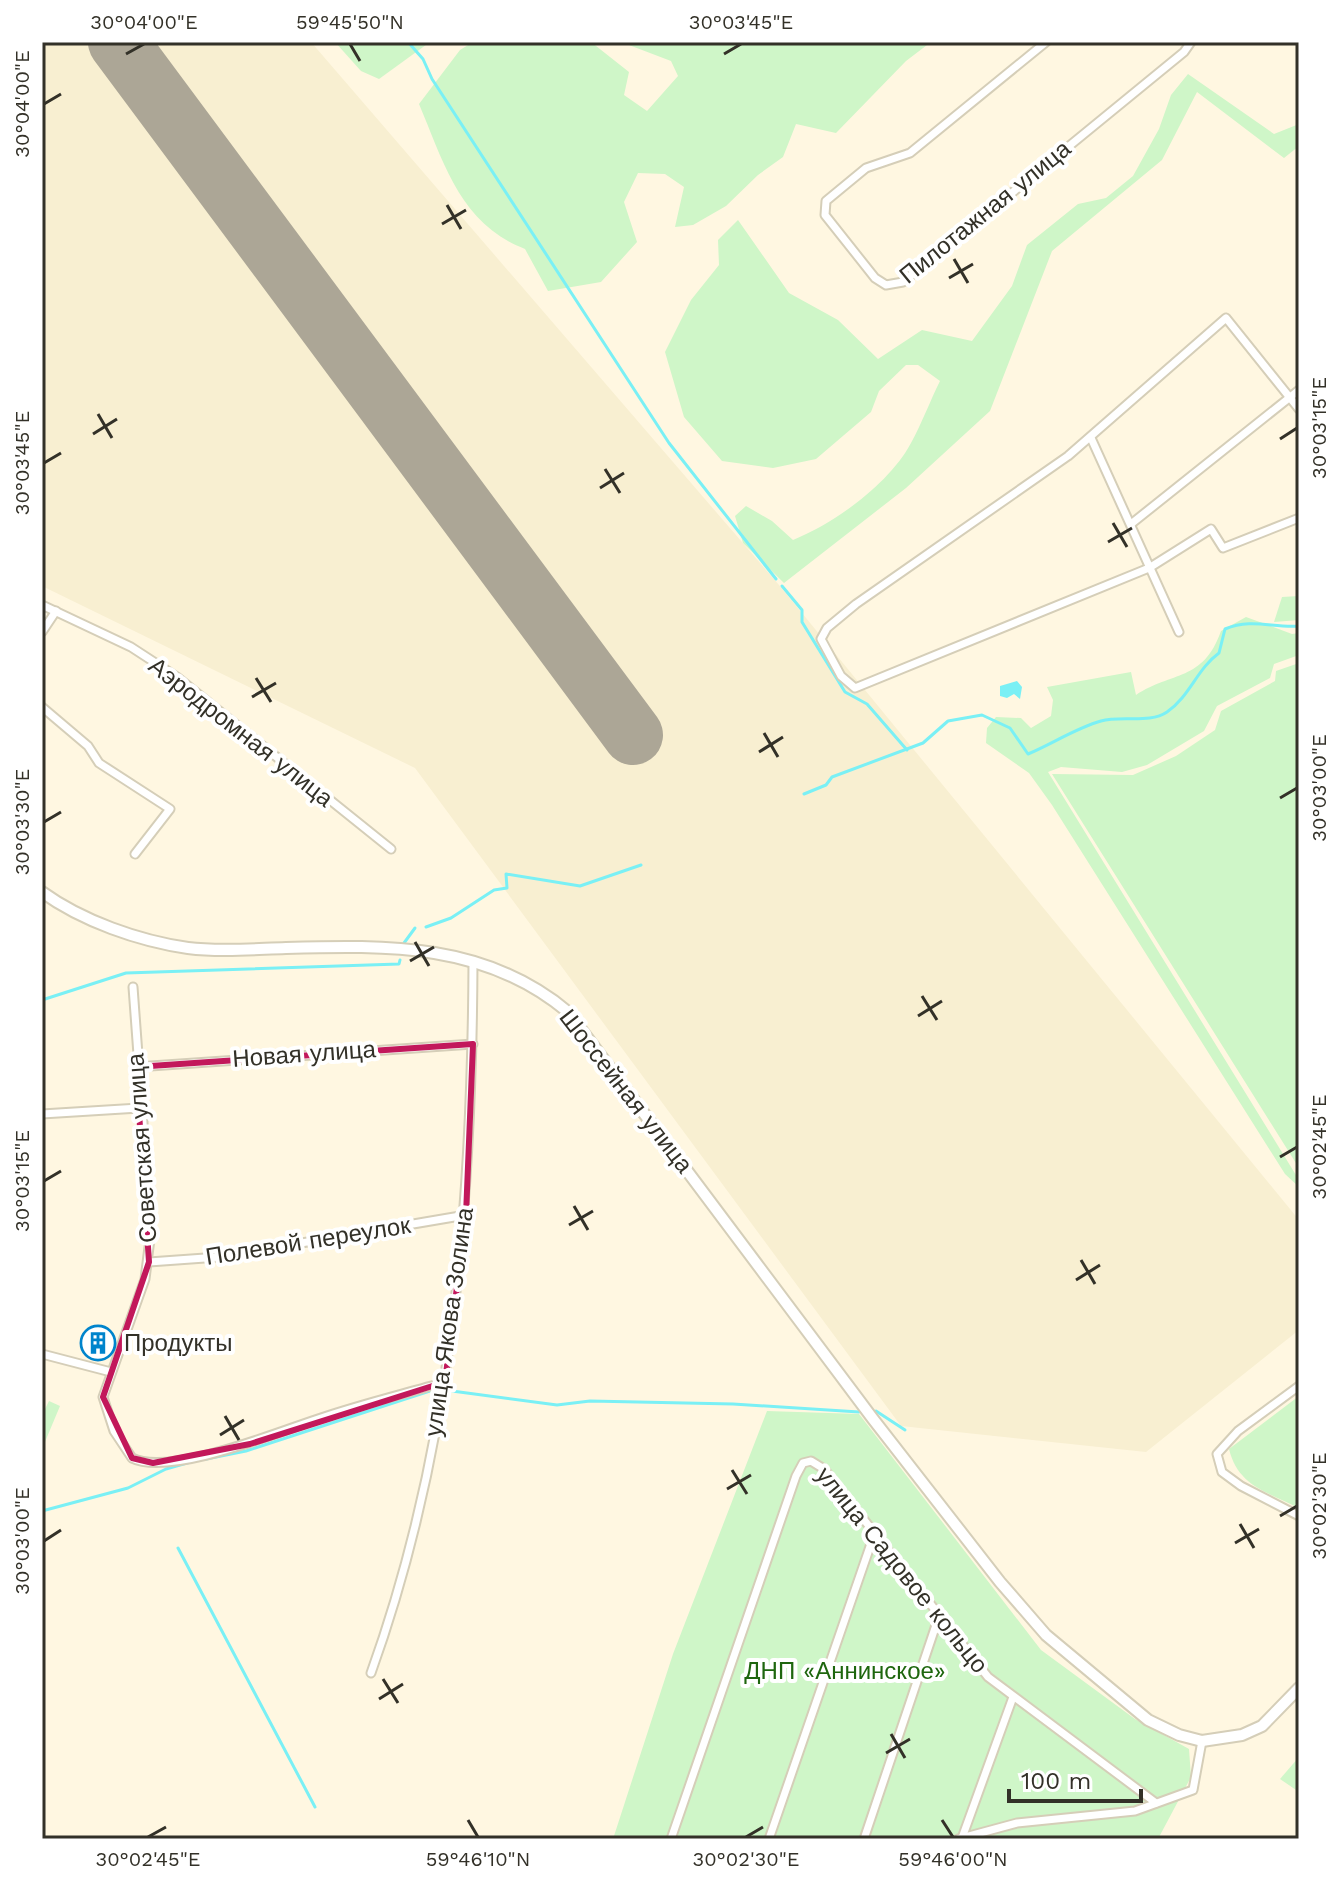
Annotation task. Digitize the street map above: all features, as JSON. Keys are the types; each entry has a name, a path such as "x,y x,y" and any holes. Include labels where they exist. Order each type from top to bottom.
{"main road":[{"name":"Шоссейная улица","path":"42,892 95,921 189,948 377,947 473,962 506,971 538,987 568,1012 873,1419 1000,1582 1046,1635 1148,1720 1179,1735 1202,1741"},
{"path":"1202,1741 1242,1735 1262,1726 1299,1688"}],"street":[{"name":"Пилотажная улица","path":"1046,42 910,153 866,168 826,201 825,215 875,278 886,285 903,282 1184,52 1191,42"},
{"path":"1299,409 1226,318 1091,438 827,628 821,639 828,656 855,688 1149,568 1211,529 1223,548 1299,518"},
{"path":"1131,524 1299,390"},
{"path":"1091,438 1179,632"},
{"name":"Аэродромная улица","path":"42,605 131,647 177,677 391,849"},
{"path":"42,632 56,611"},
{"path":"42,707 88,746 99,763 170,809 135,854"},
{"name":"улица Якова Золина","path":"371,1673 415,1528 445,1382 466,1215 473,962"},
{"name":"Советская улица","path":"133,987 139,1108 151,1231 149,1262 103,1397 123,1446 132,1458 153,1463 250,1444 411,1389 445,1382"},
{"name":"Новая улица","path":"136,1067 473,1044"},
{"path":"42,1114 139,1108"},
{"name":"Полевой переулок","path":"149,1262 219,1257 466,1215"},
{"path":"42,1354 111,1372"},
{"path":"1299,1386 1238,1431 1217,1454 1222,1472 1241,1486 1299,1516"},
{"name":"улица Садовое кольцо","path":"671,1839 803,1463 811,1461 820,1465 875,1532 988,1677 1156,1803"},
{"path":"769,1839 875,1532"},
{"path":"864,1839 939,1616"},
{"path":"960,1838 1013,1697"},
{"path":"960,1838 1017,1823 1108,1816 1193,1790 1202,1741"}],"highlighted area":[{"path":"473,1044 466,1215 445,1382 250,1444 153,1463 132,1458 103,1397 149,1262 136,1067"}],"shaded area":[{"path":"42,42 311,42 779,585 1299,1220 1299,1330 1146,1452 901,1426 415,768 42,586"}],"green space":[{"path":"335,42 430,42 379,79 361,71"},
{"path":"473,42 591,42 629,72 624,95 647,111 678,76 671,61 621,42 931,42 906,61 836,133 796,124 783,157 758,175 726,206 693,225 675,227 684,187 665,174 638,173 624,202 637,242 601,282 548,291 525,249 503,238 469,208 446,169 419,104 460,50"},
{"path":"1188,74 1274,134 1299,124 1299,146 1284,158 1197,92 1162,160 1052,251 990,411 906,488 784,583 743,543 735,516 746,506 772,521 793,540 843,513 875,487 901,458 940,381 918,365 906,365 879,391 871,412 816,459 773,468 722,461 684,417 665,352 691,300 719,265 718,240 738,220 789,293 838,320 878,359 922,330 972,341 1012,286 1027,245 1078,204 1106,198 1133,176 1159,129 1171,95"},
{"path":"1299,596 1299,620 1274,622 1282,597"},
{"path":"1246,617 1292,634 1299,633 1299,655 1274,664 1270,678 1217,706 1204,731 1147,765 1122,772 1061,767 1048,772 1299,1180 1299,1187 1285,1174 1052,805 1029,773 986,743 987,728 996,717 1021,718 1031,728 1051,716 1053,700 1047,687 1131,672 1136,695 1185,673 1205,659 1221,631"},
{"path":"1299,663 1299,1168 1052,774 1133,775 1176,756 1215,730 1221,711 1275,681 1276,671"},
{"path":"1299,1396 1299,1508 1247,1480 1233,1462 1229,1449"},
{"path":"49,1401 60,1406 42,1449 42,1415"},
{"name":"ДНП «Аннинское»","path":"767,1411 859,1414 1041,1650 1135,1719 1189,1749 1191,1777 1158,1839 613,1839 673,1654"},
{"path":"1299,1757 1299,1792 1280,1779"}],"water":[{"path":"1017,681 1022,687 1020,699 1014,694 1007,698 1000,696 1000,686"}],"waterway":[{"path":"408,42 423,59 432,79 669,443 776,579"},
{"path":"782,586 802,610 802,622 845,692 867,704 907,750"},
{"path":"804,794 826,785 832,777 923,743 948,721 982,715 1010,728 1028,754 1101,721 1160,716 1175,706 1219,653 1225,629 1253,624 1299,626"},
{"path":"426,927 451,918 494,890 507,888 506,874 580,886 641,865"},
{"path":"404,943 415,928"},
{"path":"42,1000 126,973 399,964 400,960"},
{"path":"206,1459 246,1451 439,1388"},
{"path":"452,1391 557,1405 590,1401 733,1404 859,1412"},
{"path":"876,1411 905,1430"},
{"path":"42,1511 128,1488 166,1469 194,1461"},
{"path":"178,1548 315,1807"}],"runway":[{"path":"118,42 633,735"}],"place":[{"name":"Продукты","path":"98,1343"}]}
